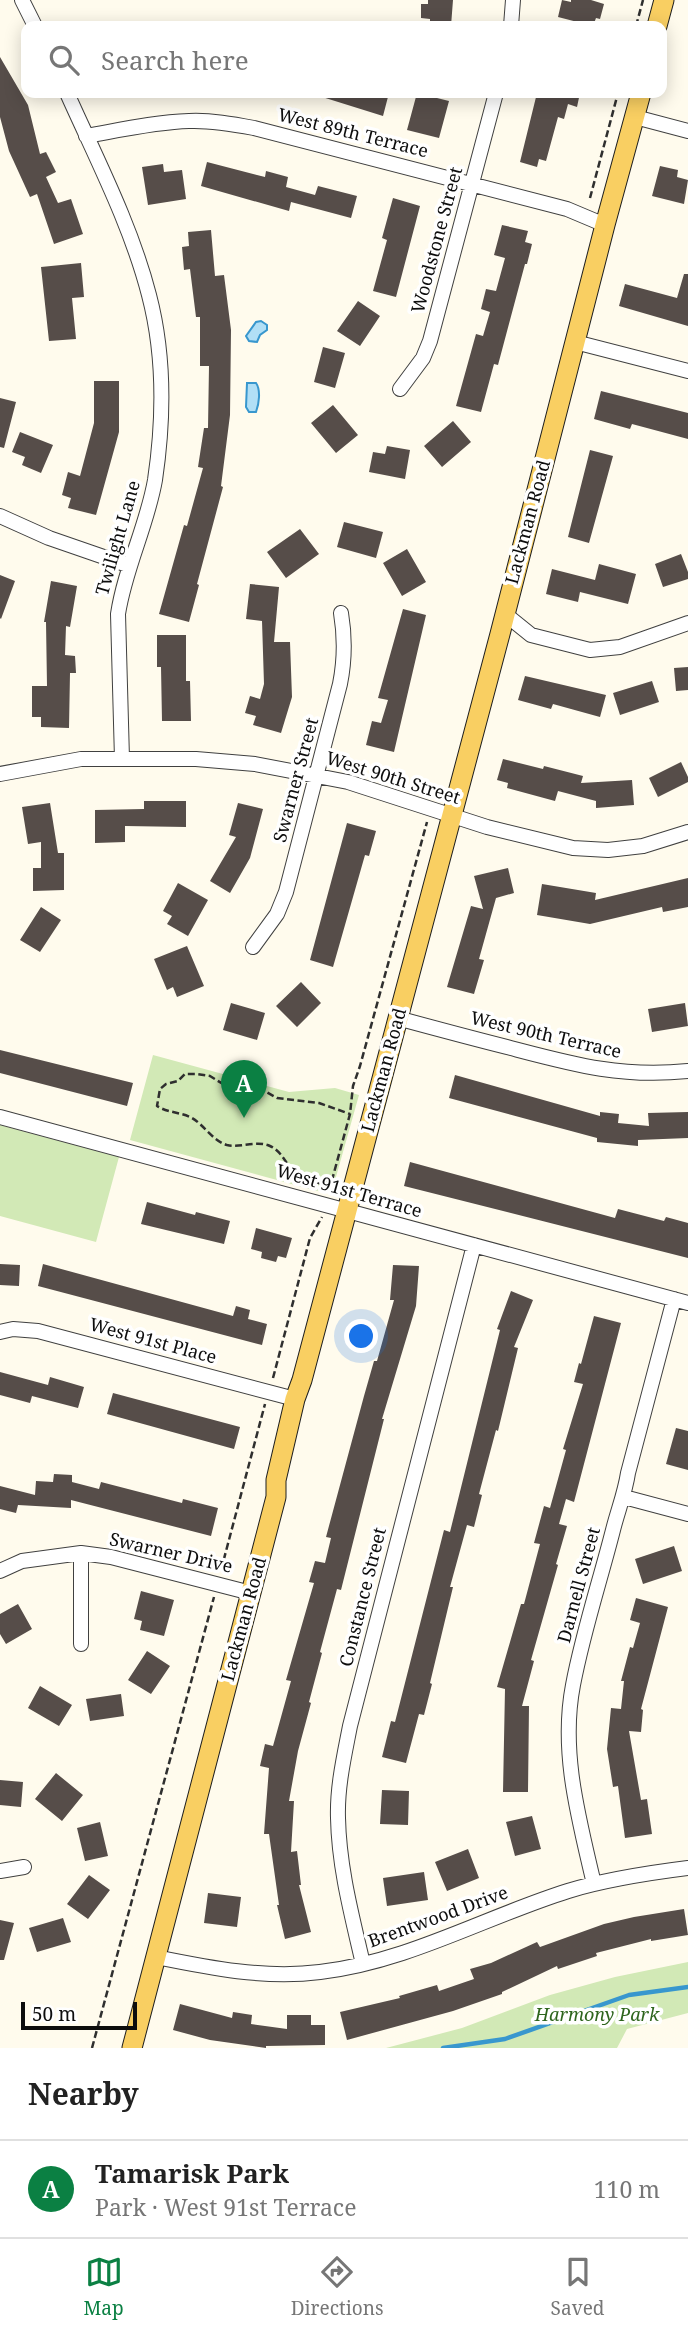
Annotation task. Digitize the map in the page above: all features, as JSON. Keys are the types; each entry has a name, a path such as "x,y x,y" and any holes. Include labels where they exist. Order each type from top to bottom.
{"main road":[{"path":"658,21 664,0"},
{"name":"Lackman Road","path":"132,2048 276,1497 276,1480 295,1399 640,98"}],"street":[{"path":"22,0 32,21"},
{"path":"511,21 513,0"},
{"name":"Twilight Lane","path":"68,98 137,258 149,295 158,338 162,384 159,447 154,482 146,520 130,566 118,614 122,759"},
{"name":"Woodstone Street","path":"400,389 423,358 430,341 495,98"},
{"path":"635,117 688,131"},
{"name":"West 89th Terrace","path":"86,136 156,124 224,122 567,209 605,225"},
{"path":"575,342 688,371"},
{"path":"0,516 49,538 130,566"},
{"name":"Swarner Street","path":"253,947 277,914 286,892 317,775 344,663 345,635 341,613"},
{"path":"505,614 531,635 590,650 620,647 688,624"},
{"name":"West 90th Street","path":"0,774 81,759 220,761 317,775 573,848 608,850 643,846 688,832"},
{"name":"West 90th Terrace","path":"397,1018 584,1067 621,1073 688,1071"},
{"name":"West 91st Terrace","path":"0,1117 681,1301"},
{"name":"Constance Street","path":"363,1964 342,1862 338,1817 340,1772 474,1245"},
{"name":"Darnell Street","path":"594,1884 573,1788 569,1756 569,1719 573,1686 624,1497 628,1473 681,1301"},
{"name":"West 91st Place","path":"0,1332 13,1329 38,1331 295,1399"},
{"path":"624,1497 688,1514"},
{"path":"81,1553 82,1644"},
{"name":"Swarner Drive","path":"0,1571 22,1562 81,1553 111,1557 251,1592"},
{"path":"0,1871 23,1867"},
{"name":"Brentwood Drive","path":"156,1956 244,1973 320,1972 401,1954 569,1891 640,1875 688,1868"}],"path":[{"path":"637,21 643,0"},
{"path":"590,198 617,98"},
{"path":"350,1114 319,1104 277,1098 259,1088 241,1089 197,1073 185,1074 166,1084 160,1089 156,1106 193,1119 219,1141 228,1145 270,1146 279,1153 297,1177 306,1182 321,1181 331,1184 350,1114 353,1086 426,822"},
{"path":"92,2048 310,1238 322,1217"}],"green space":[{"path":"153,1055 289,1092 335,1088 359,1095 334,1184 317,1191 130,1140"},
{"path":"0,1125 119,1157 96,1242 0,1216"},
{"name":"Harmony Park","path":"688,1962 688,2013 627,2029 617,2048 386,2048 462,2028 550,1995 615,1977"}],"water":[{"path":"261,321 267,325 267,330 260,335 257,342 249,341 246,336 256,322"},
{"path":"247,383 256,383 259,389 256,412 249,412 246,407"}],"building":[{"path":"428,0 453,0 451,21 430,21 421,18 421,4 428,4"},
{"path":"562,0 591,0 604,4 600,19 596,18 595,21 574,21 558,17"},
{"path":"0,57 21,93 21,98 28,105 40,154 46,152 56,172 46,177 58,203 71,199 83,234 54,244 37,194 30,197 9,151 0,117"},
{"path":"325,98 388,98 383,116"},
{"path":"416,98 449,101 439,138 407,130"},
{"path":"536,98 579,98 577,107 568,104 564,119 558,117 546,161 539,159 537,167 520,162"},
{"path":"207,162 265,177 266,171 288,177 286,187 315,195 318,186 357,196 351,218 291,202 289,211 201,186"},
{"path":"163,164 164,172 182,170 186,199 148,205 142,167"},
{"path":"660,166 678,170 677,177 688,180 684,204 652,196"},
{"path":"393,198 420,206 396,297 373,291 387,240 382,238"},
{"path":"502,225 528,231 525,242 532,244 498,365 494,364 481,412 456,406 476,334 483,336 490,312 481,309 486,289 496,291 505,258 494,255"},
{"path":"211,230 215,276 224,275 231,330 230,415 223,487 189,622 159,614 203,468 198,467 204,428 208,428 209,366 200,366 200,317 196,317 190,269 184,270 182,247 189,246 188,232"},
{"path":"81,263 84,297 72,298 76,339 49,341 41,267"},
{"path":"684,274 688,274 688,326 619,306 625,284 677,298"},
{"path":"358,301 380,316 360,346 337,331"},
{"path":"323,347 345,353 335,388 314,382"},
{"path":"94,381 119,381 119,432 96,515 68,508 71,498 62,495 68,472 80,476 94,423"},
{"path":"601,391 688,413 688,439 632,424 630,429 594,419"},
{"path":"0,398 16,402 4,448 0,447"},
{"path":"333,405 358,435 336,453 311,423"},
{"path":"453,421 471,442 442,467 424,446"},
{"path":"20,432 53,445 41,473 22,465 25,457 12,452"},
{"path":"387,446 410,450 405,479 369,472 373,452 385,454"},
{"path":"590,450 613,456 589,543 568,537"},
{"path":"344,522 383,532 376,558 337,547"},
{"path":"300,529 319,554 286,578 267,552"},
{"path":"407,549 426,582 402,596 383,563"},
{"path":"681,554 688,579 663,587 655,564"},
{"path":"599,564 636,574 628,604 580,592 578,602 546,594 552,569 595,580"},
{"path":"0,575 15,581 1,619 0,618"},
{"path":"51,581 77,586 70,627 66,626 65,655 75,656 76,673 70,673 69,728 41,727 41,717 32,717 32,686 47,686 44,622"},
{"path":"250,584 279,587 274,642 290,642 292,697 281,733 253,725 256,716 245,713 250,696 260,699 264,684 262,621 246,619"},
{"path":"403,609 426,615 394,752 366,745 372,721 381,723 388,700 378,698"},
{"path":"157,635 186,635 186,681 190,681 191,721 162,721 161,667 157,667"},
{"path":"688,667 688,690 676,691 674,668"},
{"path":"525,676 606,695 600,717 553,704 551,709 518,700"},
{"path":"652,681 659,702 620,715 613,693"},
{"path":"503,759 583,776 581,783 632,780 634,805 596,808 596,801 558,791 555,801 507,788 508,783 497,780"},
{"path":"681,762 688,782 658,797 649,778"},
{"path":"144,801 186,801 186,827 125,826 125,842 95,843 95,810 144,809"},
{"path":"50,803 58,853 64,853 64,890 33,891 33,868 41,868 41,842 28,844 22,807"},
{"path":"238,803 263,809 250,858 230,893 210,881 236,837 229,835"},
{"path":"347,823 376,831 369,856 365,855 333,967 310,960"},
{"path":"508,868 514,893 496,898 479,959 484,960 474,994 447,987 471,906 483,909 474,876"},
{"path":"688,878 688,907 663,912 662,907 590,924 537,915 542,884 596,893 595,900"},
{"path":"178,883 208,900 188,936 167,924 172,916 163,911"},
{"path":"41,907 61,920 40,952 20,940"},
{"path":"187,946 204,986 177,997 173,987 167,990 154,959"},
{"path":"301,982 321,1003 297,1027 276,1006"},
{"path":"231,1003 265,1013 257,1040 223,1030"},
{"path":"685,1003 688,1026 652,1032 648,1009"},
{"path":"0,1050 133,1083 127,1106 0,1073"},
{"path":"455,1075 600,1116 600,1112 619,1114 618,1123 649,1126 648,1113 688,1112 688,1138 638,1140 638,1146 597,1142 597,1138 449,1098"},
{"path":"410,1162 615,1218 618,1209 664,1221 666,1217 688,1223 688,1258 404,1186"},
{"path":"147,1202 230,1221 224,1244 141,1224"},
{"path":"256,1228 292,1238 286,1258 278,1256 276,1262 261,1258 262,1252 251,1249"},
{"path":"0,1264 20,1265 19,1286 0,1285"},
{"path":"43,1264 233,1316 236,1306 250,1310 248,1319 267,1324 262,1345 38,1286"},
{"path":"393,1265 419,1266 416,1306 382,1419 341,1590 337,1589 320,1652 322,1653 309,1702 311,1703 298,1751 289,1801 294,1801 291,1852 297,1851 299,1885 311,1932 285,1939 277,1905 269,1834 264,1834 269,1768 260,1766 265,1744 273,1746 291,1681 286,1680 314,1583 309,1582 315,1561 325,1563 331,1538 326,1537 374,1361 377,1361 394,1300 390,1300"},
{"path":"511,1291 533,1300 514,1347 518,1348 479,1494 482,1495 474,1527 467,1525 450,1587 453,1587 430,1683 432,1684 424,1715 419,1714 406,1763 382,1757 391,1721 395,1722 444,1530 450,1532 500,1330 497,1329"},
{"path":"594,1316 621,1323 574,1502 566,1499 559,1524 567,1526 531,1660 534,1661 522,1706 529,1706 528,1792 503,1792 505,1689 497,1687 540,1544 534,1543 544,1506 550,1508 566,1450 563,1449 583,1384 574,1382"},
{"path":"0,1372 48,1385 50,1377 84,1387 78,1408 32,1396 30,1403 0,1395"},
{"path":"113,1393 240,1427 234,1449 107,1414"},
{"path":"676,1428 688,1431 688,1470 666,1464"},
{"path":"54,1474 72,1475 72,1482 99,1489 101,1482 182,1503 183,1499 218,1508 211,1536 71,1500 71,1508 18,1505 16,1513 0,1509 0,1486 35,1495 36,1481 53,1482"},
{"path":"674,1546 682,1571 643,1584 635,1559"},
{"path":"141,1591 174,1600 164,1636 140,1630 142,1621 134,1619"},
{"path":"636,1598 668,1607 641,1709 641,1732 629,1731 641,1800 647,1799 652,1834 625,1838 618,1786 613,1787 607,1749 611,1708 621,1709 624,1681 621,1681 640,1623 630,1620"},
{"path":"18,1604 32,1629 6,1644 0,1634 0,1614"},
{"path":"147,1651 170,1666 151,1694 128,1680"},
{"path":"40,1686 72,1705 59,1726 28,1708"},
{"path":"121,1694 124,1716 90,1721 86,1699"},
{"path":"56,1773 83,1795 62,1821 35,1799"},
{"path":"0,1780 23,1782 21,1807 0,1805"},
{"path":"382,1790 409,1791 408,1825 380,1824"},
{"path":"532,1816 541,1849 515,1856 506,1822"},
{"path":"100,1822 108,1856 85,1861 77,1828"},
{"path":"468,1849 479,1878 447,1891 435,1862"},
{"path":"424,1872 428,1900 387,1906 383,1878"},
{"path":"89,1875 110,1890 88,1919 67,1904"},
{"path":"208,1893 241,1897 237,1927 204,1923"},
{"path":"684,1909 688,1935 651,1939 596,1953 597,1956 558,1969 557,1966 502,1994 453,2011 347,2040 340,2012 400,1998 399,1996 437,1985 439,1991 474,1979 470,1969 491,1963 537,1942 540,1947 604,1924"},
{"path":"63,1918 71,1942 37,1952 29,1928"},
{"path":"0,1920 14,1923 4,1960 0,1960"},
{"path":"180,2004 232,2018 233,2012 252,2015 251,2024 287,2029 287,2015 311,2015 311,2025 325,2025 325,2045 266,2048 210,2040 173,2030"}],"waterway":[{"path":"443,2048 505,2039 629,1995 688,1987"}],"place":[{"name":"Tamarisk Park","path":"244,1118"}]}
